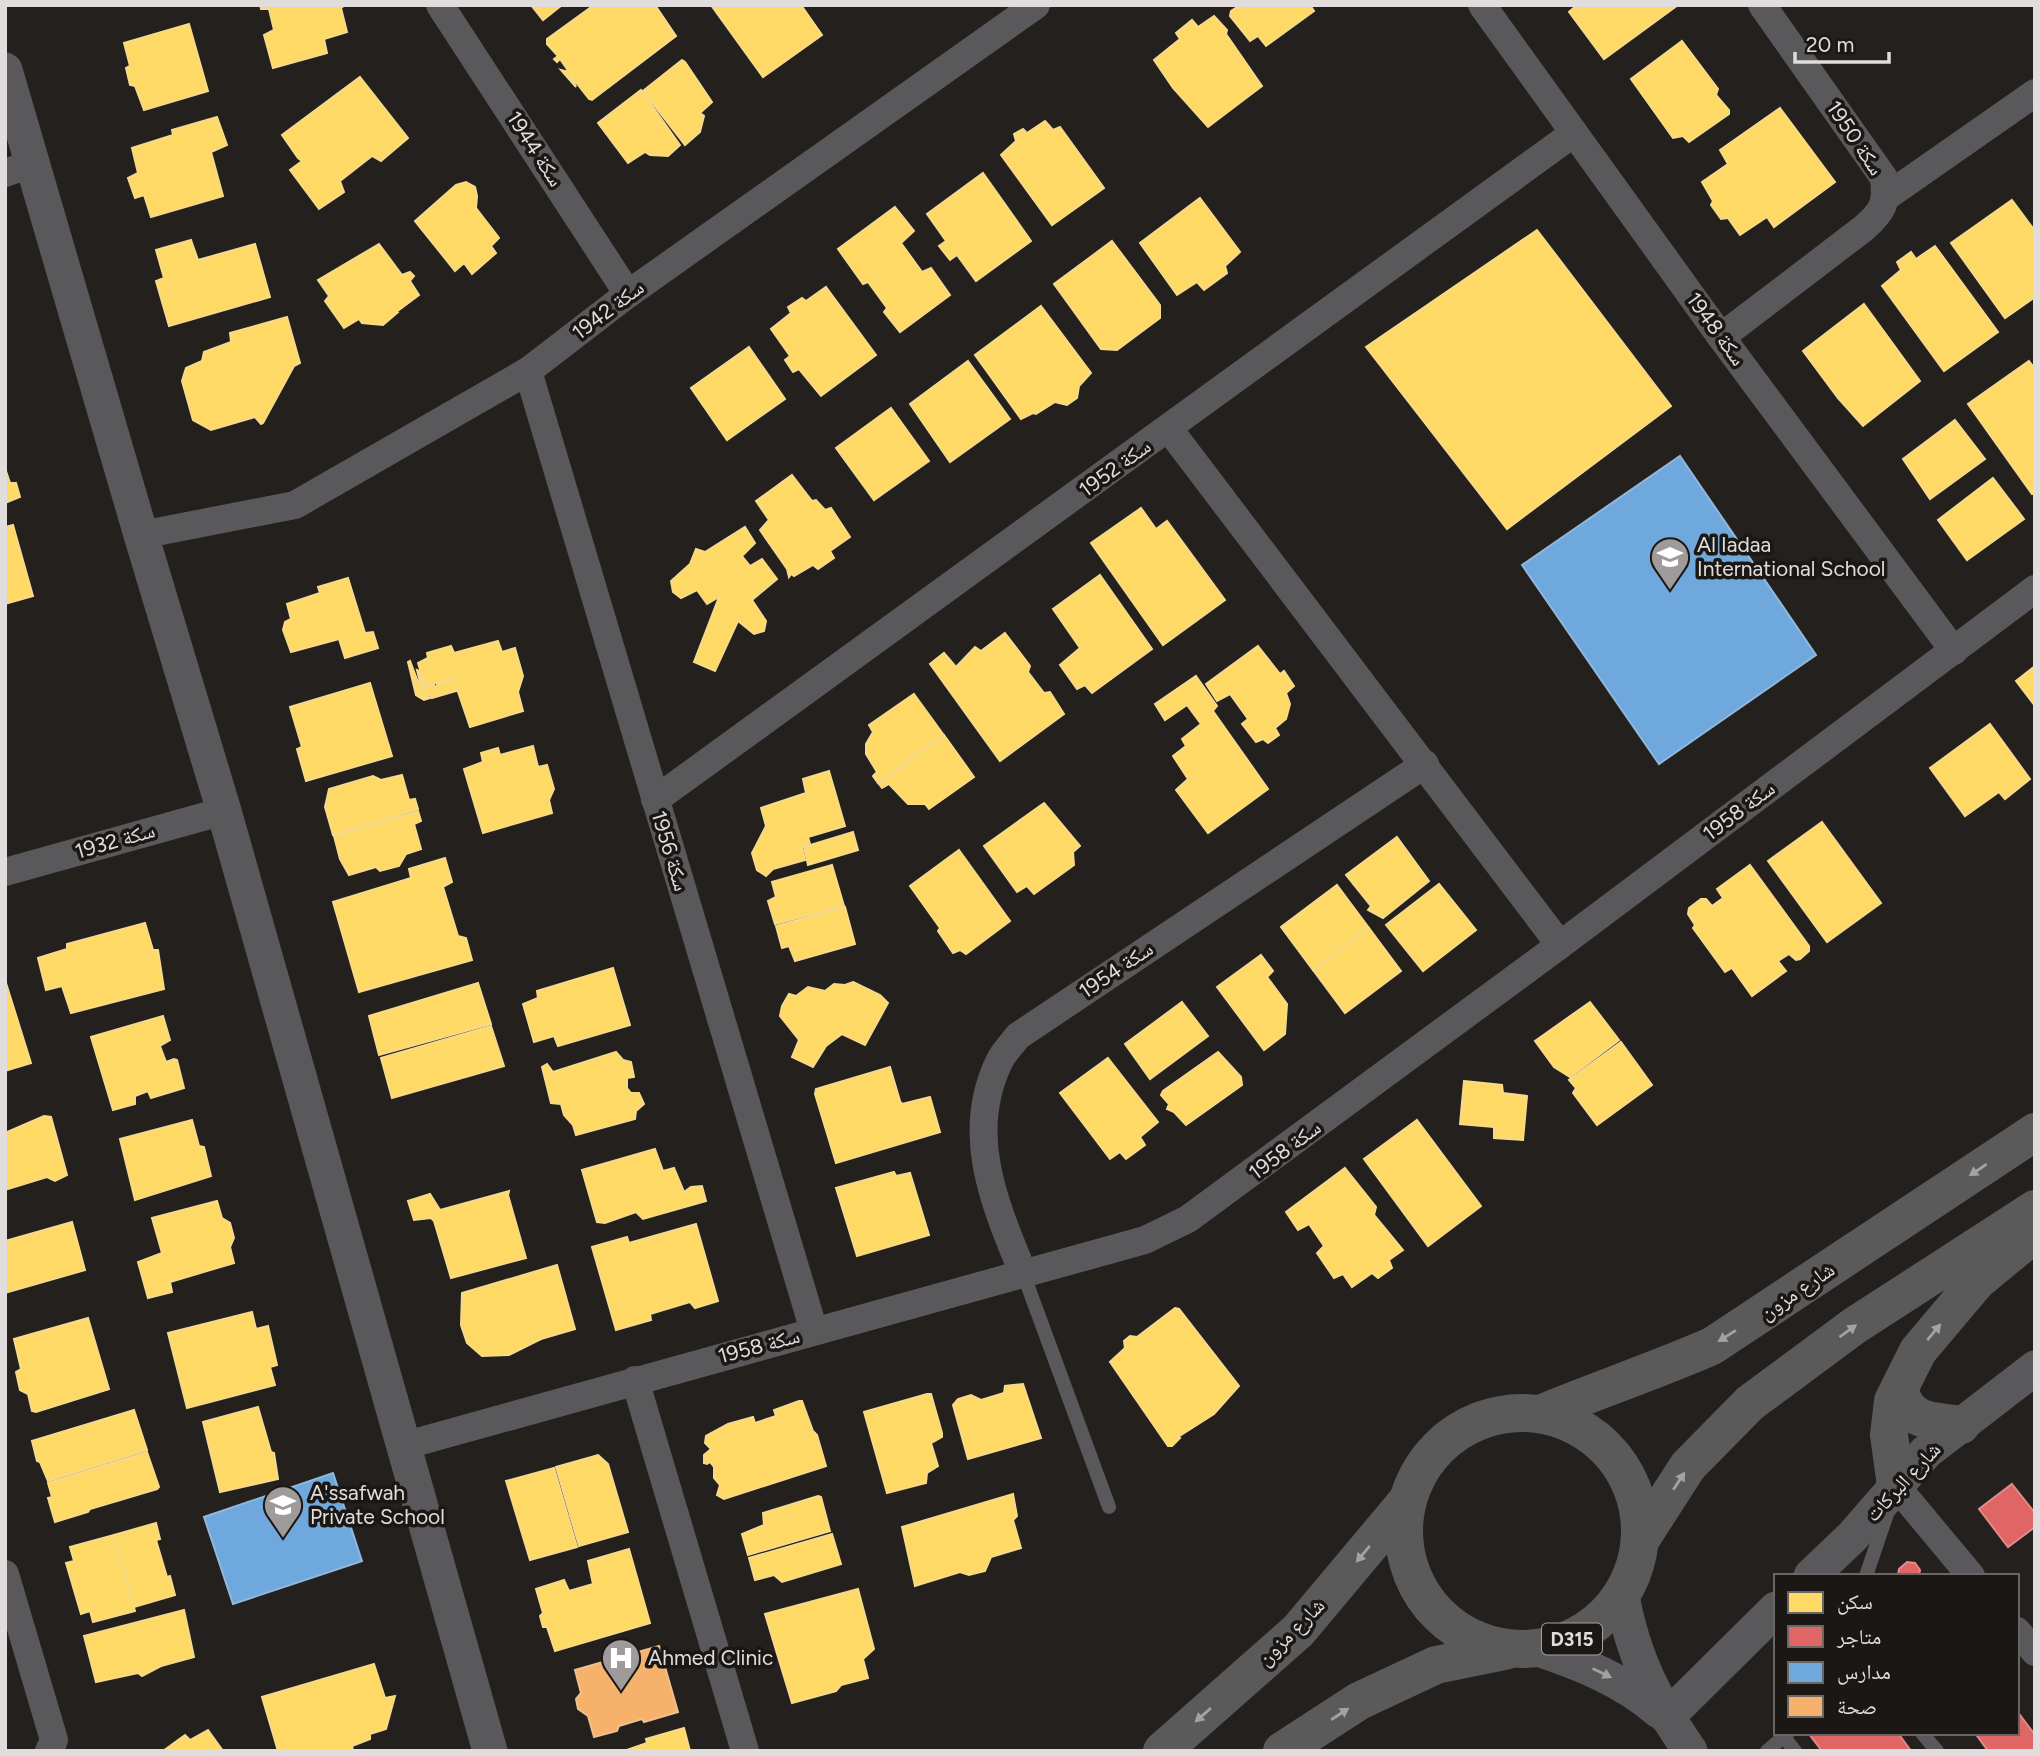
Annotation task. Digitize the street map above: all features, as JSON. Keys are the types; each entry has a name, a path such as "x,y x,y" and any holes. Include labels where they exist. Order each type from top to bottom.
{"main road":[{"name":"شارع مزون","path":"1540,1413 1655,1371 1712,1346 2035,1132"},
{"name":"D315","path":"1282,1751 1359,1701 1436,1665 1571,1640 1600,1622 1622,1597 1642,1539 1688,1466 1750,1403 1854,1326 2035,1209"},
{"path":"1896,1486 1889,1435 1893,1401 1918,1351 1977,1280 2035,1233"},
{"path":"1899,1390 1904,1405 1913,1415 1961,1425"},
{"name":"D315","path":"1524,1650 1470,1639 1437,1615 1414,1582 1403,1542 1406,1501 1421,1469 1443,1443 1472,1423 1505,1413 1540,1413 1574,1424 1603,1443 1625,1471 1638,1504 1642,1539"},
{"name":"شارع مزون","path":"1162,1751 1298,1631 1406,1501"}],"street":[{"name":"سكة 1944","path":"440,5 628,294"},
{"name":"سكة 1942","path":"141,536 295,505 528,371 628,294 1036,5"},
{"name":"سكة 1948","path":"1482,5 1721,337 1954,651"},
{"name":"سكة 1950","path":"1721,337 1864,228 1879,215 1886,197 1884,178 1762,5"},
{"path":"5,70 19,168 141,536 224,811 403,1446 482,1747"},
{"path":"1886,197 2035,93"},
{"name":"سكة 1952","path":"655,800 1574,133"},
{"name":"سكة 1956","path":"528,371 814,1331"},
{"path":"1169,429 1560,945"},
{"name":"سكة 1958","path":"403,1446 1145,1240 1188,1219 1560,945 2035,589"},
{"name":"سكة 1954","path":"1023,1273 998,1212 982,1143 982,1113 999,1061 1018,1036 1424,764"},
{"name":"سكة 1932","path":"5,872 224,811"},
{"name":"شارع البركات","path":"1813,1574 1852,1537 1926,1452 2035,1368"},
{"path":"635,1380 745,1751"},
{"path":"1896,1486 1969,1574"},
{"path":"5,1574 54,1740 49,1751"},
{"path":"1622,1597 1638,1659 1667,1717 1690,1751"},
{"path":"1667,1717 1774,1611"},
{"path":"2019,1633 2035,1652"},
{"path":"1524,1650 1594,1669 1645,1698 1667,1717"}],"lane":[{"path":"1023,1273 1109,1507"},
{"path":"1867,1574 1896,1486"},
{"path":"1767,1751 1786,1735 1795,1751"},
{"path":"1924,1735 1937,1751"}],"building: سكن":[{"path":"260,5 345,5 341,8 347,32 324,39 327,53 273,68 264,35 274,30 269,9 261,9"},
{"path":"531,5 562,5 543,20"},
{"path":"594,5 655,5 676,36 592,100 571,76 576,87 561,70 569,72 560,59 557,62 554,59 558,56 547,44 547,39"},
{"path":"711,5 801,5 822,35 763,77"},
{"path":"1240,5 1310,5 1314,11 1266,46 1258,36 1250,41 1230,16 1231,11"},
{"path":"1577,5 1678,5 1604,59 1569,12"},
{"path":"1214,16 1227,30 1226,34 1262,86 1208,127 1173,88 1154,60 1180,39 1176,33 1192,20 1198,27"},
{"path":"189,24 208,91 144,110 135,86 130,85 126,68 130,66 124,43"},
{"path":"1682,41 1718,89 1716,95 1729,110 1729,114 1689,142 1683,136 1673,138 1631,79"},
{"path":"682,60 712,102 700,113 704,116 700,132 685,145 643,91"},
{"path":"360,77 408,138 381,161 372,156 340,181 344,192 319,209 290,170 302,161 282,135"},
{"path":"641,90 680,145 668,156 645,152 628,163 598,123"},
{"path":"1780,108 1835,182 1774,227 1767,217 1740,235 1728,218 1721,219 1711,205 1713,201 1702,182 1728,164 1720,150"},
{"path":"217,117 227,145 211,152 223,196 151,217 144,195 135,198 128,178 138,173 132,148 173,135 172,130"},
{"path":"1045,121 1053,130 1060,127 1104,188 1052,225 1001,155 1016,141 1014,134 1023,129 1027,133"},
{"path":"983,173 1031,241 976,281 957,255 950,260 939,246 946,241 927,214"},
{"path":"466,182 475,187 476,208 499,238 491,246 496,253 472,274 464,263 455,271 415,221 456,185"},
{"path":"1200,198 1240,252 1225,266 1227,273 1204,290 1197,282 1177,295 1140,243"},
{"path":"2012,200 2035,231 2035,297 2005,318 1951,243"},
{"path":"895,207 914,231 901,243 922,272 931,268 950,295 900,332 884,312 887,308 868,282 863,284 838,249"},
{"path":"1537,230 1671,406 1507,529 1366,347"},
{"path":"191,240 198,260 255,244 270,297 169,326 156,281 164,278 156,250"},
{"path":"1112,241 1160,305 1160,318 1117,350 1101,349 1054,284"},
{"path":"379,244 402,275 410,272 414,276 410,281 419,295 383,325 362,323 359,319 344,328 325,301 329,296 318,280"},
{"path":"1935,246 1998,332 1944,371 1882,286 1901,270 1897,262 1911,252 1916,259"},
{"path":"826,287 876,355 821,396 799,369 793,372 785,360 790,356 771,329 791,313 788,307 802,298 806,301"},
{"path":"1864,304 1920,381 1863,426 1803,351"},
{"path":"1041,306 1091,373 1079,386 1077,398 1067,405 1055,402 1036,414 1021,419 975,355"},
{"path":"287,317 300,363 294,366 263,423 255,417 211,430 193,420 182,381 186,368 202,361 204,352 231,342 230,333"},
{"path":"749,347 785,399 727,440 691,388"},
{"path":"968,361 1010,419 950,462 910,404"},
{"path":"2029,361 2035,369 2035,493 2032,494 1968,404"},
{"path":"891,408 929,461 874,500 836,448"},
{"path":"1955,420 1985,459 1930,499 1903,459"},
{"path":"5,468 10,483 16,483 20,497 5,503"},
{"path":"792,475 812,501 816,500 825,510 831,508 850,537 830,551 834,558 818,569 813,565 789,577 787,569 760,530 769,520 756,501"},
{"path":"1993,478 2024,519 1967,560 1938,520"},
{"path":"1141,508 1156,529 1167,521 1225,600 1163,645 1091,543"},
{"path":"13,525 33,596 5,604 5,527"},
{"path":"745,527 755,543 742,556 750,566 762,559 777,579 752,600 766,621 764,631 754,634 738,621 715,671 694,662 719,597 707,604 697,590 681,598 673,592 671,581 690,564 696,549 705,552"},
{"path":"1100,575 1152,649 1092,693 1085,685 1077,689 1060,665 1080,648 1053,609"},
{"path":"348,578 365,633 373,632 378,648 345,658 339,639 291,652 283,630 285,622 291,619 287,604 320,593 318,587"},
{"path":"1005,633 1030,666 1028,672 1044,693 1050,692 1064,714 1000,761 930,664 944,653 956,667 975,647 981,651"},
{"path":"498,641 502,652 515,648 523,676 518,692 523,711 470,727 456,686 456,691 432,698 430,694 430,698 424,700 416,695 408,662 410,661 424,698 417,670 424,688 434,684 435,689 438,683 453,679 455,681 454,678 425,686 418,663 428,658 427,653 451,646 454,653"},
{"path":"1258,646 1280,674 1284,671 1294,686 1286,693 1290,704 1286,719 1275,728 1279,735 1268,743 1263,739 1256,742 1242,724 1248,719 1230,694 1217,701 1206,684"},
{"path":"2035,666 2035,706 2016,681"},
{"path":"1196,676 1217,706 1213,711 1268,789 1208,833 1176,790 1188,779 1173,756 1186,746 1182,739 1201,724 1187,705 1165,720 1155,704"},
{"path":"370,683 392,756 306,781 297,749 302,747 290,707"},
{"path":"914,694 943,734 878,783 873,776 877,772 866,754 866,744 873,732 869,725"},
{"path":"1990,724 2030,779 2005,799 1999,792 1965,816 1930,768"},
{"path":"944,735 974,777 929,809 925,804 908,804 889,784 882,788 879,784"},
{"path":"533,746 538,767 547,765 554,789 549,800 552,813 483,833 464,769 483,762 481,753 498,748 500,755"},
{"path":"829,771 845,826 808,837 810,844 802,847 805,860 773,869 766,876 757,870 752,853 766,826 761,808 806,793 803,779"},
{"path":"402,775 409,800 415,799 418,809 333,835 325,807 329,789 373,776 381,780"},
{"path":"1044,803 1080,846 1073,852 1074,865 1034,894 1027,886 1017,892 984,846"},
{"path":"418,811 421,821 414,824 421,849 406,854 399,866 380,871 376,867 349,875 340,859 334,836"},
{"path":"1822,822 1881,903 1827,942 1768,861"},
{"path":"853,832 858,850 808,865 804,847"},
{"path":"1397,837 1429,881 1383,918 1368,910 1371,906 1346,875"},
{"path":"959,850 1010,921 966,954 960,950 953,953 938,931 940,928 910,886"},
{"path":"445,858 452,882 443,887 458,936 466,938 472,960 359,992 333,902 411,878 409,869"},
{"path":"832,865 844,906 775,924 768,901 776,897 772,882"},
{"path":"1750,865 1809,946 1809,951 1800,959 1796,960 1789,954 1778,961 1786,971 1752,996 1732,968 1725,972 1693,928 1695,925 1688,914 1689,908 1701,899 1706,899 1712,906 1723,898 1717,889"},
{"path":"1439,884 1476,930 1423,971 1386,925"},
{"path":"1337,885 1369,928 1313,970 1281,927"},
{"path":"845,907 855,944 795,961 789,946 782,948 776,926"},
{"path":"145,923 153,950 158,950 164,989 71,1013 62,986 46,990 38,958 67,949 67,944"},
{"path":"1369,928 1401,971 1345,1013 1313,970"},
{"path":"1261,955 1273,971 1267,977 1287,1004 1285,1034 1264,1050 1217,987"},
{"path":"613,968 630,1025 558,1046 554,1036 534,1042 523,1004 538,998 537,991"},
{"path":"853,982 880,995 888,1003 865,1045 842,1034 826,1046 813,1067 792,1057 799,1040 780,1016 789,994 796,996 808,987 825,991 834,984 845,985"},
{"path":"478,983 491,1024 379,1055 369,1016"},
{"path":"5,984 31,1063 5,1071"},
{"path":"1182,1002 1208,1036 1150,1079 1125,1044"},
{"path":"1590,1002 1619,1040 1570,1077 1554,1067 1535,1041"},
{"path":"163,1016 170,1040 160,1046 166,1062 177,1060 184,1088 151,1098 148,1091 135,1096 135,1104 113,1110 91,1037"},
{"path":"491,1026 504,1066 392,1098 381,1058"},
{"path":"1621,1042 1652,1085 1597,1125 1573,1093 1576,1088 1569,1080"},
{"path":"616,1052 623,1060 631,1062 634,1077 627,1078 627,1088 631,1093 639,1093 644,1104 636,1111 635,1119 576,1135 561,1104 551,1103 542,1067 547,1064 553,1072"},
{"path":"1218,1052 1241,1077 1242,1085 1186,1125 1174,1112 1167,1109 1169,1104 1161,1095"},
{"path":"1108,1058 1158,1122 1140,1137 1145,1145 1126,1159 1120,1152 1110,1159 1060,1093"},
{"path":"890,1067 902,1104 930,1097 940,1132 836,1163 815,1094 816,1089"},
{"path":"1464,1081 1502,1085 1503,1093 1527,1096 1523,1140 1494,1138 1494,1127 1460,1124"},
{"path":"44,1116 51,1117 67,1175 55,1181 47,1177 5,1190 5,1133"},
{"path":"192,1120 199,1146 204,1147 211,1176 135,1200 120,1139"},
{"path":"1417,1120 1481,1206 1428,1246 1364,1159"},
{"path":"655,1149 663,1171 674,1168 684,1192 691,1187 702,1186 706,1201 643,1219 636,1212 605,1223 597,1222 582,1170"},
{"path":"1345,1168 1376,1207 1374,1215 1403,1250 1389,1260 1392,1268 1378,1278 1372,1273 1352,1287 1343,1274 1334,1278 1317,1253 1324,1246 1309,1224 1298,1230 1286,1212"},
{"path":"894,1172 896,1176 910,1173 929,1235 857,1256 836,1188"},
{"path":"509,1191 526,1258 451,1278 434,1221 431,1218 414,1220 408,1201 430,1194 440,1210"},
{"path":"217,1201 222,1218 230,1223 234,1238 230,1247 234,1263 170,1282 172,1292 148,1298 138,1262 162,1253 152,1218"},
{"path":"72,1222 85,1270 5,1293 5,1241"},
{"path":"696,1224 718,1301 695,1308 690,1302 650,1314 651,1320 616,1330 592,1247 627,1237 629,1243"},
{"path":"557,1265 575,1329 541,1339 509,1355 482,1356 467,1343 461,1325 462,1293"},
{"path":"1175,1308 1179,1309 1239,1386 1214,1414 1178,1437 1180,1438 1172,1446 1168,1446 1110,1362 1125,1348 1124,1341 1130,1336 1137,1337"},
{"path":"252,1312 256,1329 268,1326 277,1365 270,1367 275,1385 187,1408 168,1333"},
{"path":"88,1318 109,1389 32,1411 28,1394 20,1390 16,1372 21,1369 14,1339"},
{"path":"1023,1384 1041,1438 968,1459 953,1405 958,1399 971,1395 981,1400 1004,1393 1005,1386"},
{"path":"931,1394 942,1433 942,1437 931,1443 938,1466 927,1473 926,1483 887,1493 864,1412"},
{"path":"802,1401 817,1435 826,1466 724,1499 717,1495 720,1485 714,1478 714,1467 710,1462 704,1463 704,1455 711,1449 705,1443 706,1436 728,1424 753,1417 755,1423 776,1416 774,1410"},
{"path":"258,1407 271,1452 274,1453 278,1479 220,1492 203,1422"},
{"path":"134,1410 147,1450 48,1481 40,1462 37,1461 32,1441"},
{"path":"147,1452 159,1487 157,1489 55,1522 48,1498 52,1497 48,1483"},
{"path":"598,1455 608,1464 628,1532 579,1546 556,1467"},
{"path":"554,1468 577,1547 530,1560 506,1481"},
{"path":"1013,1494 1017,1516 1013,1520 1021,1548 991,1557 985,1571 969,1575 960,1572 915,1586 902,1527"},
{"path":"821,1497 830,1531 748,1555 742,1534 764,1525 763,1513"},
{"path":"156,1523 160,1539 156,1540 175,1595 134,1607 114,1535"},
{"path":"832,1534 841,1564 782,1582 774,1575 755,1580 749,1558"},
{"path":"114,1535 135,1611 93,1622 90,1611 81,1614 66,1563 74,1561 70,1547"},
{"path":"629,1549 650,1623 555,1651 547,1627 543,1627 540,1616 543,1613 536,1589 564,1580 569,1591 593,1584 588,1561"},
{"path":"858,1589 874,1649 863,1659 868,1678 841,1685 836,1691 792,1703 765,1614"},
{"path":"184,1610 194,1657 161,1666 142,1676 138,1673 96,1682 84,1636"},
{"path":"374,1664 385,1698 395,1696 386,1729 370,1734 370,1739 352,1746 353,1751 278,1751 262,1697"},
{"path":"684,1728 690,1751 624,1751 647,1743 646,1739"},
{"path":"208,1730 223,1751 163,1751 185,1735 190,1740"}],"building: متاجر":[{"path":"2012,1484 2035,1513 2035,1527 2008,1547 1979,1509"},
{"path":"1907,1562 1915,1563 1920,1570 1919,1574 1898,1574 1899,1569"},
{"path":"2019,1714 2035,1735 2035,1751 1988,1751 1976,1735 2019,1735"},
{"path":"1810,1735 1899,1735 1911,1751 1822,1751"}],"building: مدارس":[{"name":"Al Iadaa International School","path":"1680,456 1816,655 1659,764 1522,565"},
{"name":"A'ssafwah Private School","path":"333,1473 362,1561 233,1604 204,1517"}],"building: صحة":[{"path":"659,1646 678,1712 644,1722 642,1719 619,1726 617,1731 594,1737 588,1716 578,1709 576,1699 581,1693 575,1670"}],"place":[{"name":"Al Iadaa International School","path":"1670,591"},
{"name":"A'ssafwah Private School","path":"283,1539"},
{"name":"Ahmed Clinic","path":"621,1692"}]}
